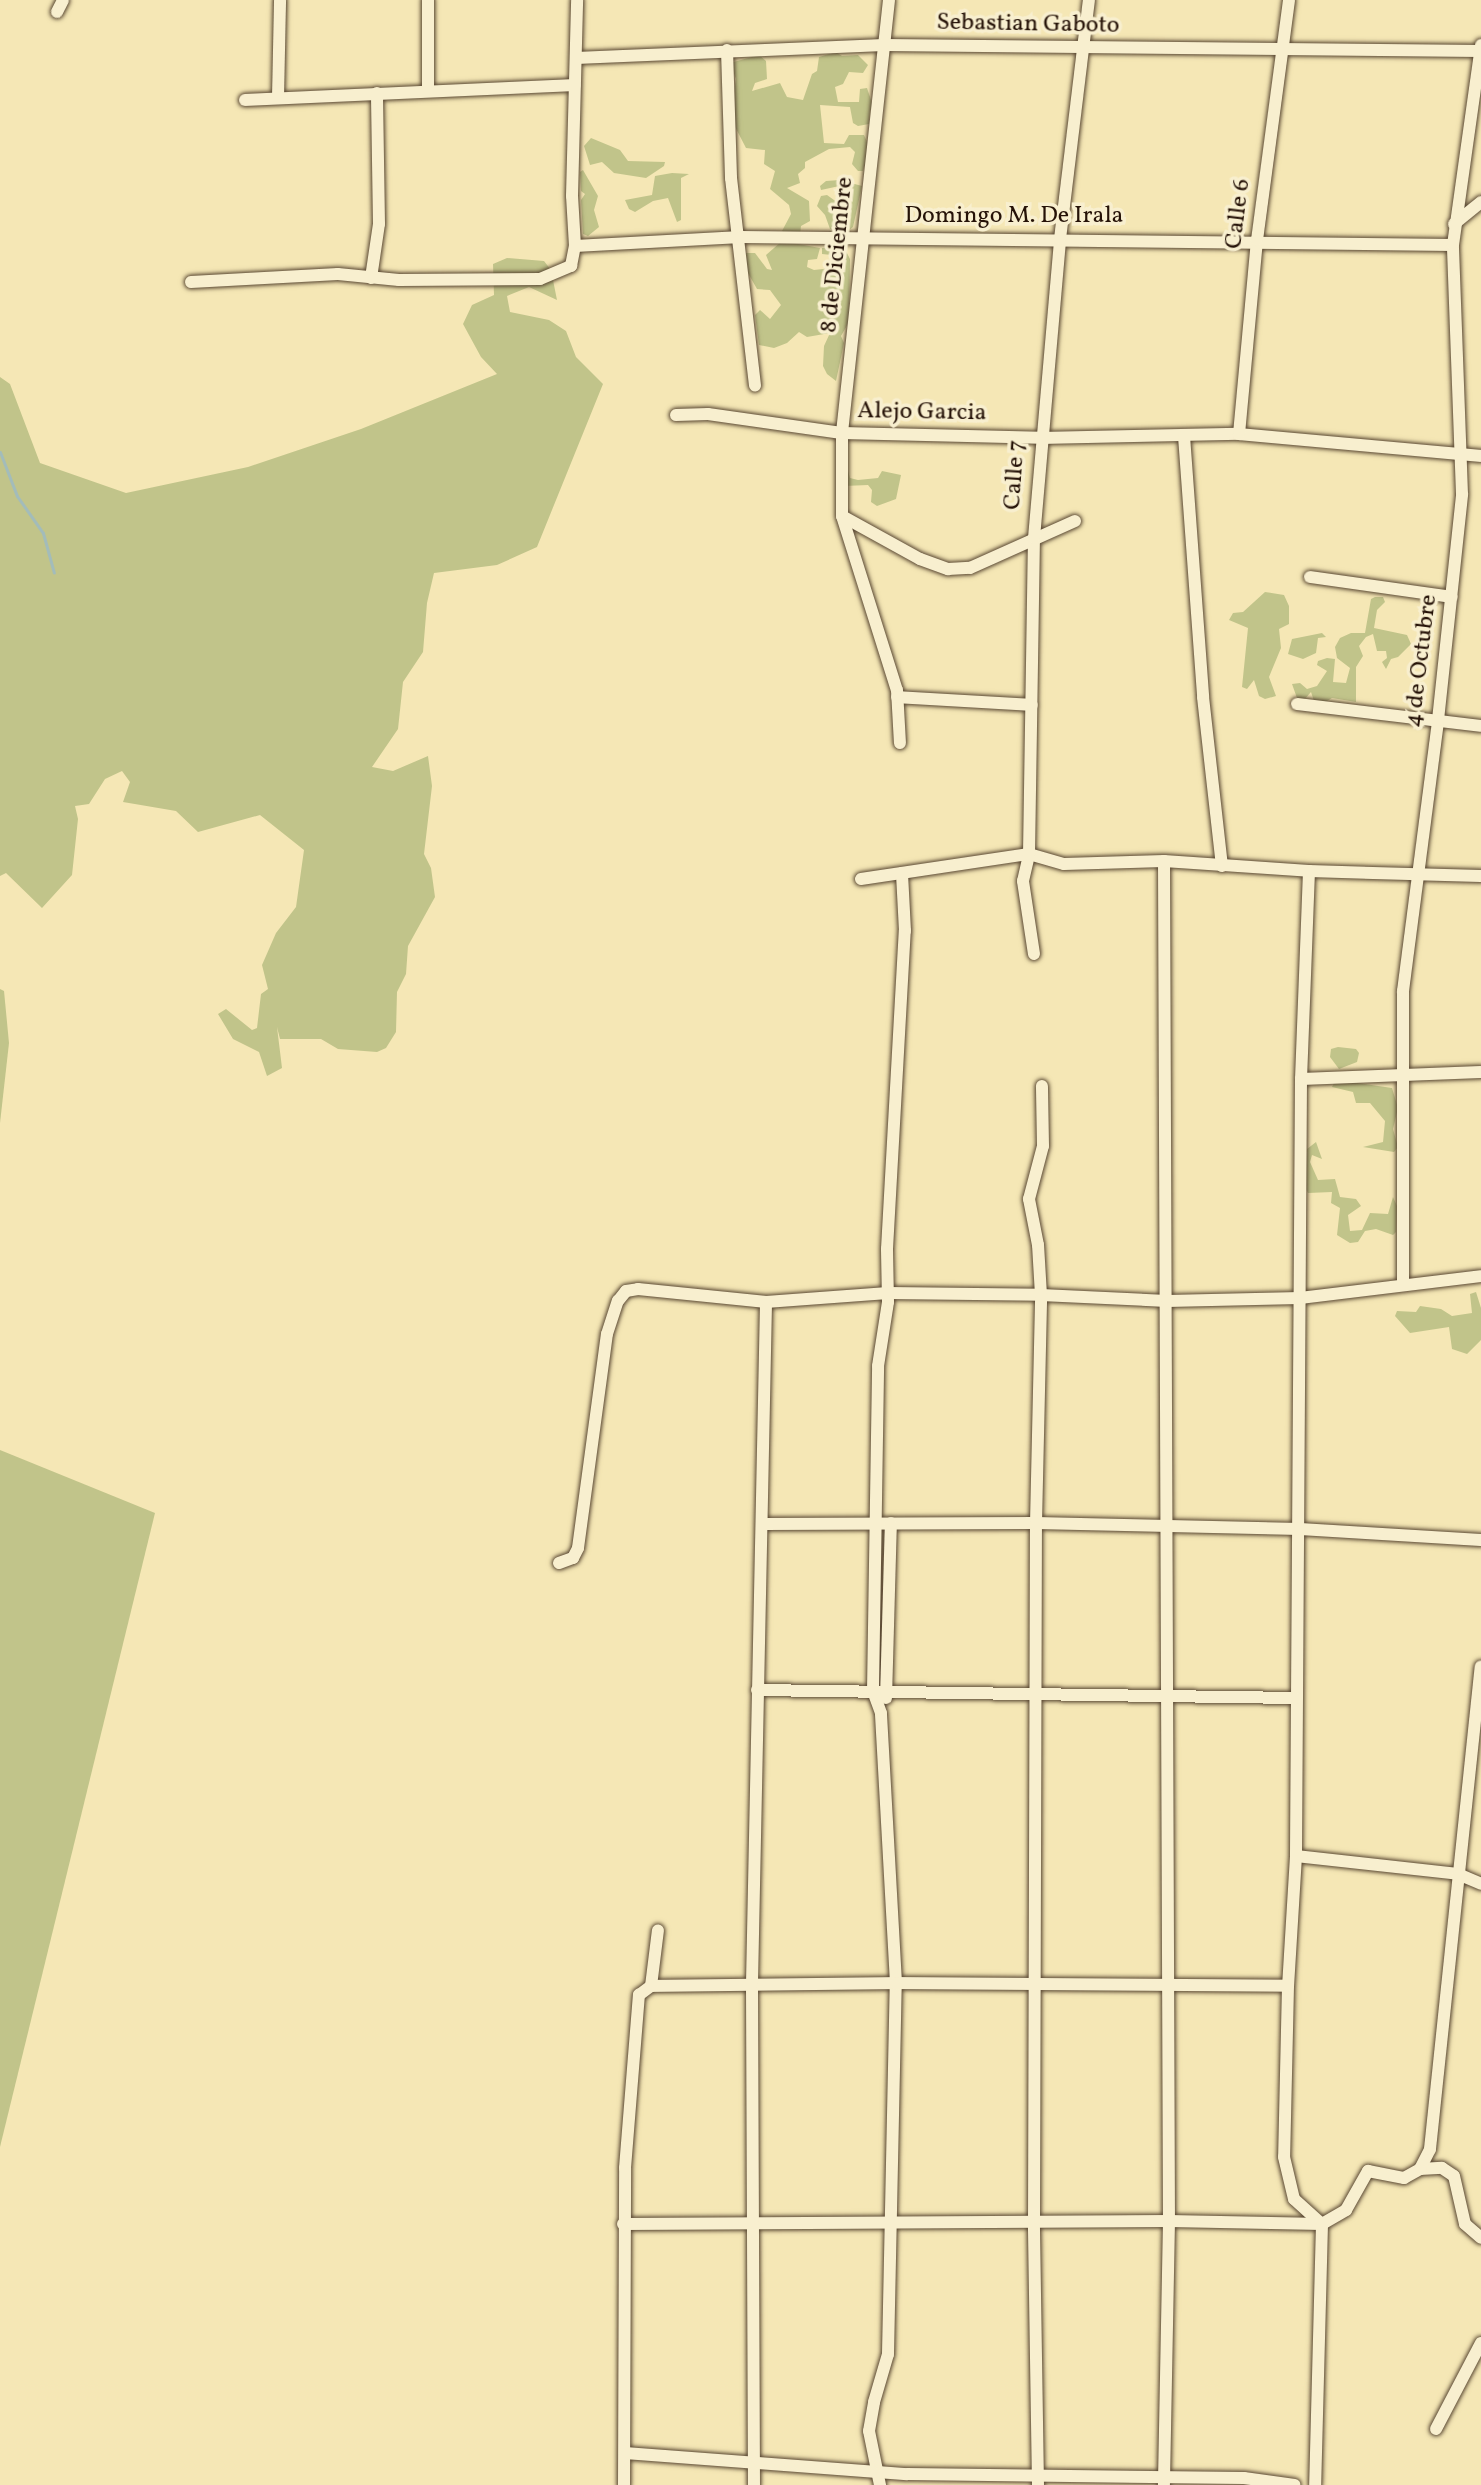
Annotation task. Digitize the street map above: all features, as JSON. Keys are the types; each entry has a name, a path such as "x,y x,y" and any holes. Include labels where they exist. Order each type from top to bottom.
{"street":[{"path":"278,98 280,0"},
{"path":"428,0 428,90"},
{"path":"191,282 338,274 371,278 540,279 571,266 575,246 572,196 577,0"},
{"name":"8 de Diciembre","path":"889,0 842,433 842,516 897,697 900,743"},
{"name":"Calle 7","path":"1034,954 1023,881 1029,854 1034,538 1040,438 1060,239 1089,0"},
{"name":"Calle 6","path":"1239,434 1257,240 1289,0"},
{"name":"Sebastian Gaboto","path":"576,58 884,45 1481,49"},
{"name":"4 de Octubre","path":"1403,1283 1403,991 1438,720 1462,494 1453,245 1481,49"},
{"path":"727,50 731,178 741,237 755,386"},
{"path":"245,100 575,85"},
{"path":"371,278 379,224 377,93"},
{"path":"1454,224 1481,202"},
{"name":"Domingo M. De Irala","path":"575,246 741,237 1257,240 1453,245"},
{"name":"Alejo Garcia","path":"676,415 708,414 842,433 1040,438 1239,434 1481,456"},
{"path":"1184,436 1203,697 1222,866"},
{"path":"842,516 920,559 948,569 970,568 1075,521"},
{"path":"1310,577 1452,597"},
{"path":"897,697 1032,705"},
{"path":"1297,704 1481,726"},
{"path":"861,879 1029,854 1064,864 1164,861 1309,871 1481,876"},
{"path":"1164,861 1169,2221 1164,2481"},
{"path":"1309,871 1301,1079 1296,1856 1288,1986 1286,2171 1294,2199 1322,2224 1315,2485"},
{"path":"880,2478 869,2431 888,2354 896,1983 881,1713 873,1691 878,1366 888,1293 892,1123 905,931 902,873"},
{"path":"1301,1079 1481,1072"},
{"path":"1038,2479 1034,2225 1038,1695 1036,1523 1041,1295 1038,1245 1029,1199 1043,1146 1042,1086"},
{"path":"559,1563 573,1558 578,1548 607,1334 618,1301 626,1291 638,1289 766,1302 888,1293 1167,1301 1300,1298 1403,1283 1481,1276"},
{"path":"754,2485 752,1983 766,1302"},
{"path":"881,1713 888,1691 891,1523"},
{"path":"763,1524 1036,1523 1300,1529 1481,1540"},
{"path":"1420,2169 1430,2149 1481,1667"},
{"path":"757,1690 1296,1698"},
{"path":"1296,1856 1458,1874 1481,1884"},
{"path":"651,1986 658,1930"},
{"path":"624,2485 623,2224 639,1995 651,1986 752,1983 1036,1982 1288,1986"},
{"path":"623,2224 893,2221 1034,2225 1169,2221 1322,2224 1346,2210 1368,2171 1404,2178 1420,2169 1442,2168 1454,2176 1465,2224 1481,2238"},
{"path":"1436,2429 1481,2343"},
{"path":"625,2453 754,2462 880,2478 1164,2481 1244,2478 1295,2485"}],"green space":[{"path":"836,52 842,56 858,55 868,65 863,73 849,72 843,84 835,87 838,102 859,102 860,89 867,88 874,109 870,110 869,124 858,126 853,123 850,107 820,105 824,143 844,144 849,135 864,135 868,144 865,165 863,171 858,171 852,164 855,152 850,147 829,149 805,162 805,168 798,174 800,183 787,188 809,201 810,221 801,226 800,235 787,235 782,231 791,214 789,205 770,189 775,171 764,164 765,150 746,148 730,117 736,79 730,63 759,55 766,61 767,79 755,83 752,91 780,83 787,97 803,100 812,74 817,71 819,57"},
{"path":"591,138 620,150 628,161 665,162 664,166 646,178 614,173 602,162 590,165 584,146"},
{"path":"583,170 598,196 594,210 599,227 588,236 583,234 581,200 585,194 581,191 580,172"},
{"path":"689,174 681,178 681,220 677,222 668,198 653,201 635,212 629,209 625,200 652,195 655,176"},
{"path":"840,180 862,186 853,227 846,232 830,229 825,215 817,206 821,196 827,195 841,205 847,188 844,185 821,190 820,186 826,181"},
{"path":"782,241 820,248 817,259 808,260 807,267 814,270 832,268 832,255 822,254 822,248 844,247 850,259 849,322 841,336 844,343 836,381 823,366 824,346 830,333 807,337 799,332 787,343 774,348 759,345 755,315 760,310 770,319 781,305 770,290 757,289 748,273 746,253 755,253 767,269 772,270 766,255"},
{"path":"507,258 544,261 551,270 557,300 529,287 507,296 510,312 549,320 566,331 576,357 603,384 537,547 497,565 434,573 427,603 423,652 403,682 398,729 372,767 393,771 428,756 432,786 424,854 431,868 435,897 408,946 406,974 397,992 396,1032 386,1048 377,1052 338,1049 321,1039 280,1039 277,1027 282,1068 267,1076 259,1052 233,1039 218,1014 226,1009 252,1030 257,1028 261,994 268,989 262,965 276,933 296,907 304,850 260,815 198,832 176,811 123,802 130,782 122,771 105,779 89,804 75,806 78,819 72,875 42,908 6,873 0,876 0,377 10,384 40,463 126,493 248,467 361,429 497,374 481,357 463,324 472,305 494,295 493,264"},
{"path":"845,471 848,471 850,478 858,480 878,478 882,471 901,475 896,499 877,506 871,502 872,490 868,485 844,486"},
{"path":"1265,592 1284,595 1289,606 1289,624 1279,629 1281,648 1269,677 1276,696 1265,699 1259,696 1254,680 1247,689 1242,687 1248,628 1229,620 1233,613 1243,612"},
{"path":"1383,597 1385,602 1377,610 1374,628 1407,635 1411,644 1398,657 1391,659 1386,669 1382,662 1387,658 1386,651 1377,651 1373,634 1366,637 1359,646 1363,656 1356,667 1356,702 1332,698 1322,704 1314,701 1311,692 1304,700 1297,698 1292,684 1300,683 1307,689 1317,686 1327,671 1317,665 1318,661 1327,658 1335,659 1333,682 1346,683 1350,668 1337,658 1335,647 1340,638 1351,633 1365,633 1371,599"},
{"path":"1322,633 1326,637 1318,638 1316,653 1303,659 1288,654 1292,639"},
{"path":"0,989 4,991 9,1043 0,1123"},
{"path":"1331,1049 1356,1049 1359,1053 1357,1062 1339,1069 1330,1057"},
{"path":"1344,1081 1392,1088 1398,1108 1393,1129 1398,1147 1394,1152 1363,1147 1383,1142 1385,1121 1370,1103 1356,1103 1353,1092 1332,1087 1334,1083"},
{"path":"1316,1142 1322,1159 1312,1155 1310,1162 1318,1180 1335,1179 1340,1197 1356,1199 1361,1206 1348,1215 1350,1231 1362,1230 1370,1213 1388,1214 1393,1197 1397,1206 1396,1232 1393,1235 1376,1229 1365,1231 1358,1242 1350,1243 1337,1235 1340,1208 1331,1203 1332,1192 1308,1193 1305,1187 1307,1149"},
{"path":"1476,1292 1481,1308 1481,1340 1467,1354 1452,1349 1449,1327 1410,1333 1395,1316 1397,1311 1416,1312 1420,1306 1441,1309 1452,1316 1472,1313 1470,1294"},
{"path":"0,1450 155,1513 0,2147"}],"waterway":[{"path":"0,452 17,496 43,533 54,573"}]}
